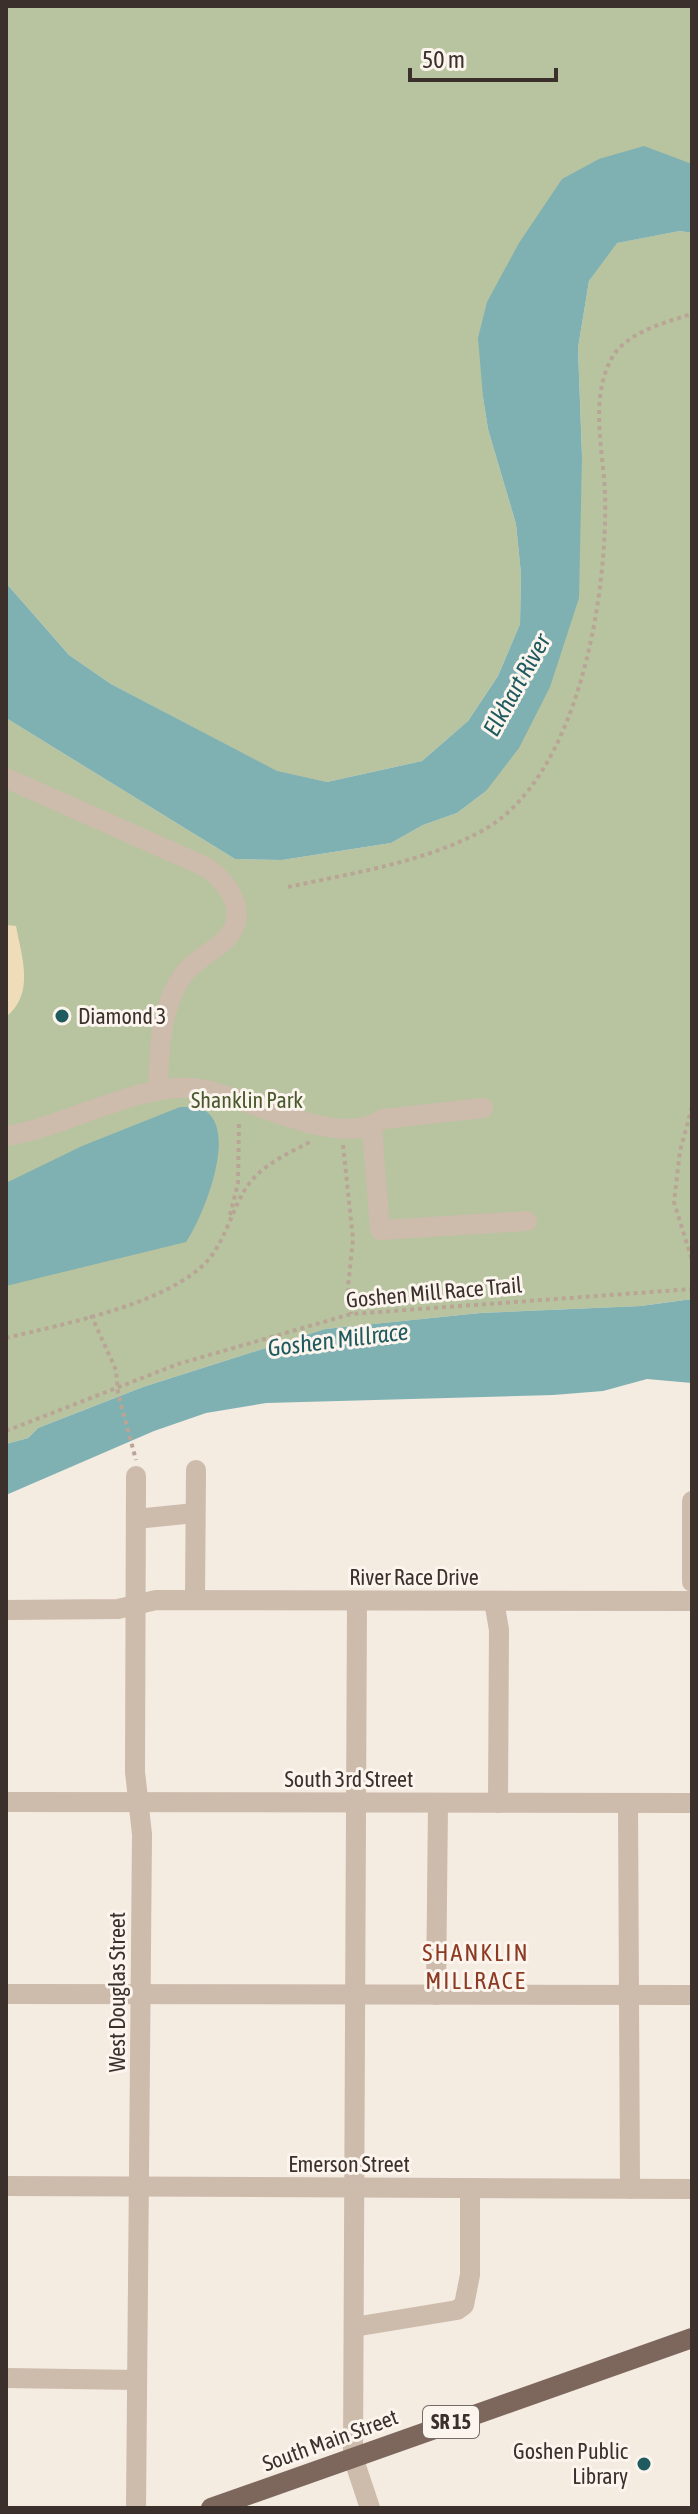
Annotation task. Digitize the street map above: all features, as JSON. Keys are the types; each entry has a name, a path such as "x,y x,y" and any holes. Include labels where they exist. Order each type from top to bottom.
{"main road":[{"name":"South Main Street","path":"211,2508 692,2338"}],"street":[{"path":"6,778 206,867 222,877 230,889 237,913 229,937 199,957 182,976 171,1000 160,1039 158,1089"},
{"path":"6,1136 88,1114 158,1089 178,1086 233,1097 341,1130 372,1127 383,1119 483,1108"},
{"path":"372,1127 380,1230 527,1221"},
{"path":"195,1600 196,1470"},
{"name":"West Douglas Street","path":"136,1476 135,1772 142,1834 136,2508"},
{"path":"692,1501 692,1582"},
{"path":"136,1519 195,1513"},
{"name":"River Race Drive","path":"6,1610 118,1609 156,1600 692,1601"},
{"path":"357,1601 358,1995 353,2457 370,2508"},
{"path":"494,1601 499,1630 498,1803"},
{"name":"South 3rd Street","path":"6,1802 692,1803"},
{"path":"436,1995 438,1803"},
{"path":"628,1803 630,2189"},
{"path":"6,1994 692,1995"},
{"name":"Emerson Street","path":"6,2186 692,2189"},
{"path":"354,2327 457,2310 464,2305 470,2275 470,2188"},
{"path":"6,2378 137,2380"}],"path":[{"path":"288,887 395,863 482,831 513,804 543,769 569,720 583,675 597,608 605,495 601,384 615,354 629,340 663,322 692,314"},
{"path":"227,1229 238,1183 240,1149 239,1121 233,1097"},
{"path":"692,1107 680,1151 674,1202 692,1260"},
{"path":"6,1338 144,1298 184,1279 209,1259 247,1187 259,1173 293,1151 341,1130 353,1239 348,1287 351,1314"},
{"name":"Goshen Mill Race Trail","path":"6,1431 237,1345 351,1314 692,1289"},
{"path":"91,1315 116,1370 118,1391 134,1446"}],"green space":[{"path":"6,6 692,6 692,164 674,159 483,397 488,429 516,524 521,574 520,624 498,676 468,721 422,761 327,782 277,772 111,684 69,655 6,583"},
{"name":"Shanklin Park","path":"680,231 692,233 692,1299 641,1306 480,1313 325,1329 143,1387 38,1428 28,1438 6,1444 6,718 235,859 282,860 391,843 423,825 457,813 486,791 582,456 578,348 589,281 616,243"}],"sand":[{"path":"6,925 16,926 24,975 21,998 6,1017"}],"water":[{"name":"Elkhart River","path":"644,146 692,164 692,233 680,231 617,243 589,281 578,348 582,456 579,598 550,687 519,748 486,791 457,813 423,825 391,843 282,860 235,859 6,718 6,583 69,655 111,684 277,771 327,782 422,761 468,721 498,676 520,624 521,574 516,524 488,429 483,397 478,338 487,302 519,243 562,179 599,159"},
{"path":"180,1107 199,1108 212,1117 218,1132 215,1172 209,1193 186,1242 6,1286 6,1183 82,1146"},
{"name":"Goshen Millrace","path":"692,1299 692,1383 647,1379 603,1391 553,1395 266,1403 206,1413 154,1431 6,1495 6,1444 28,1438 38,1428 143,1387 325,1329 480,1313 641,1306"}],"place":[{"name":"Diamond 3","path":"62,1016"},
{"name":"Goshen Public Library","path":"644,2464"}],"district":[{"name":"SHANKLIN MILLRACE","path":"476,1967"}]}
